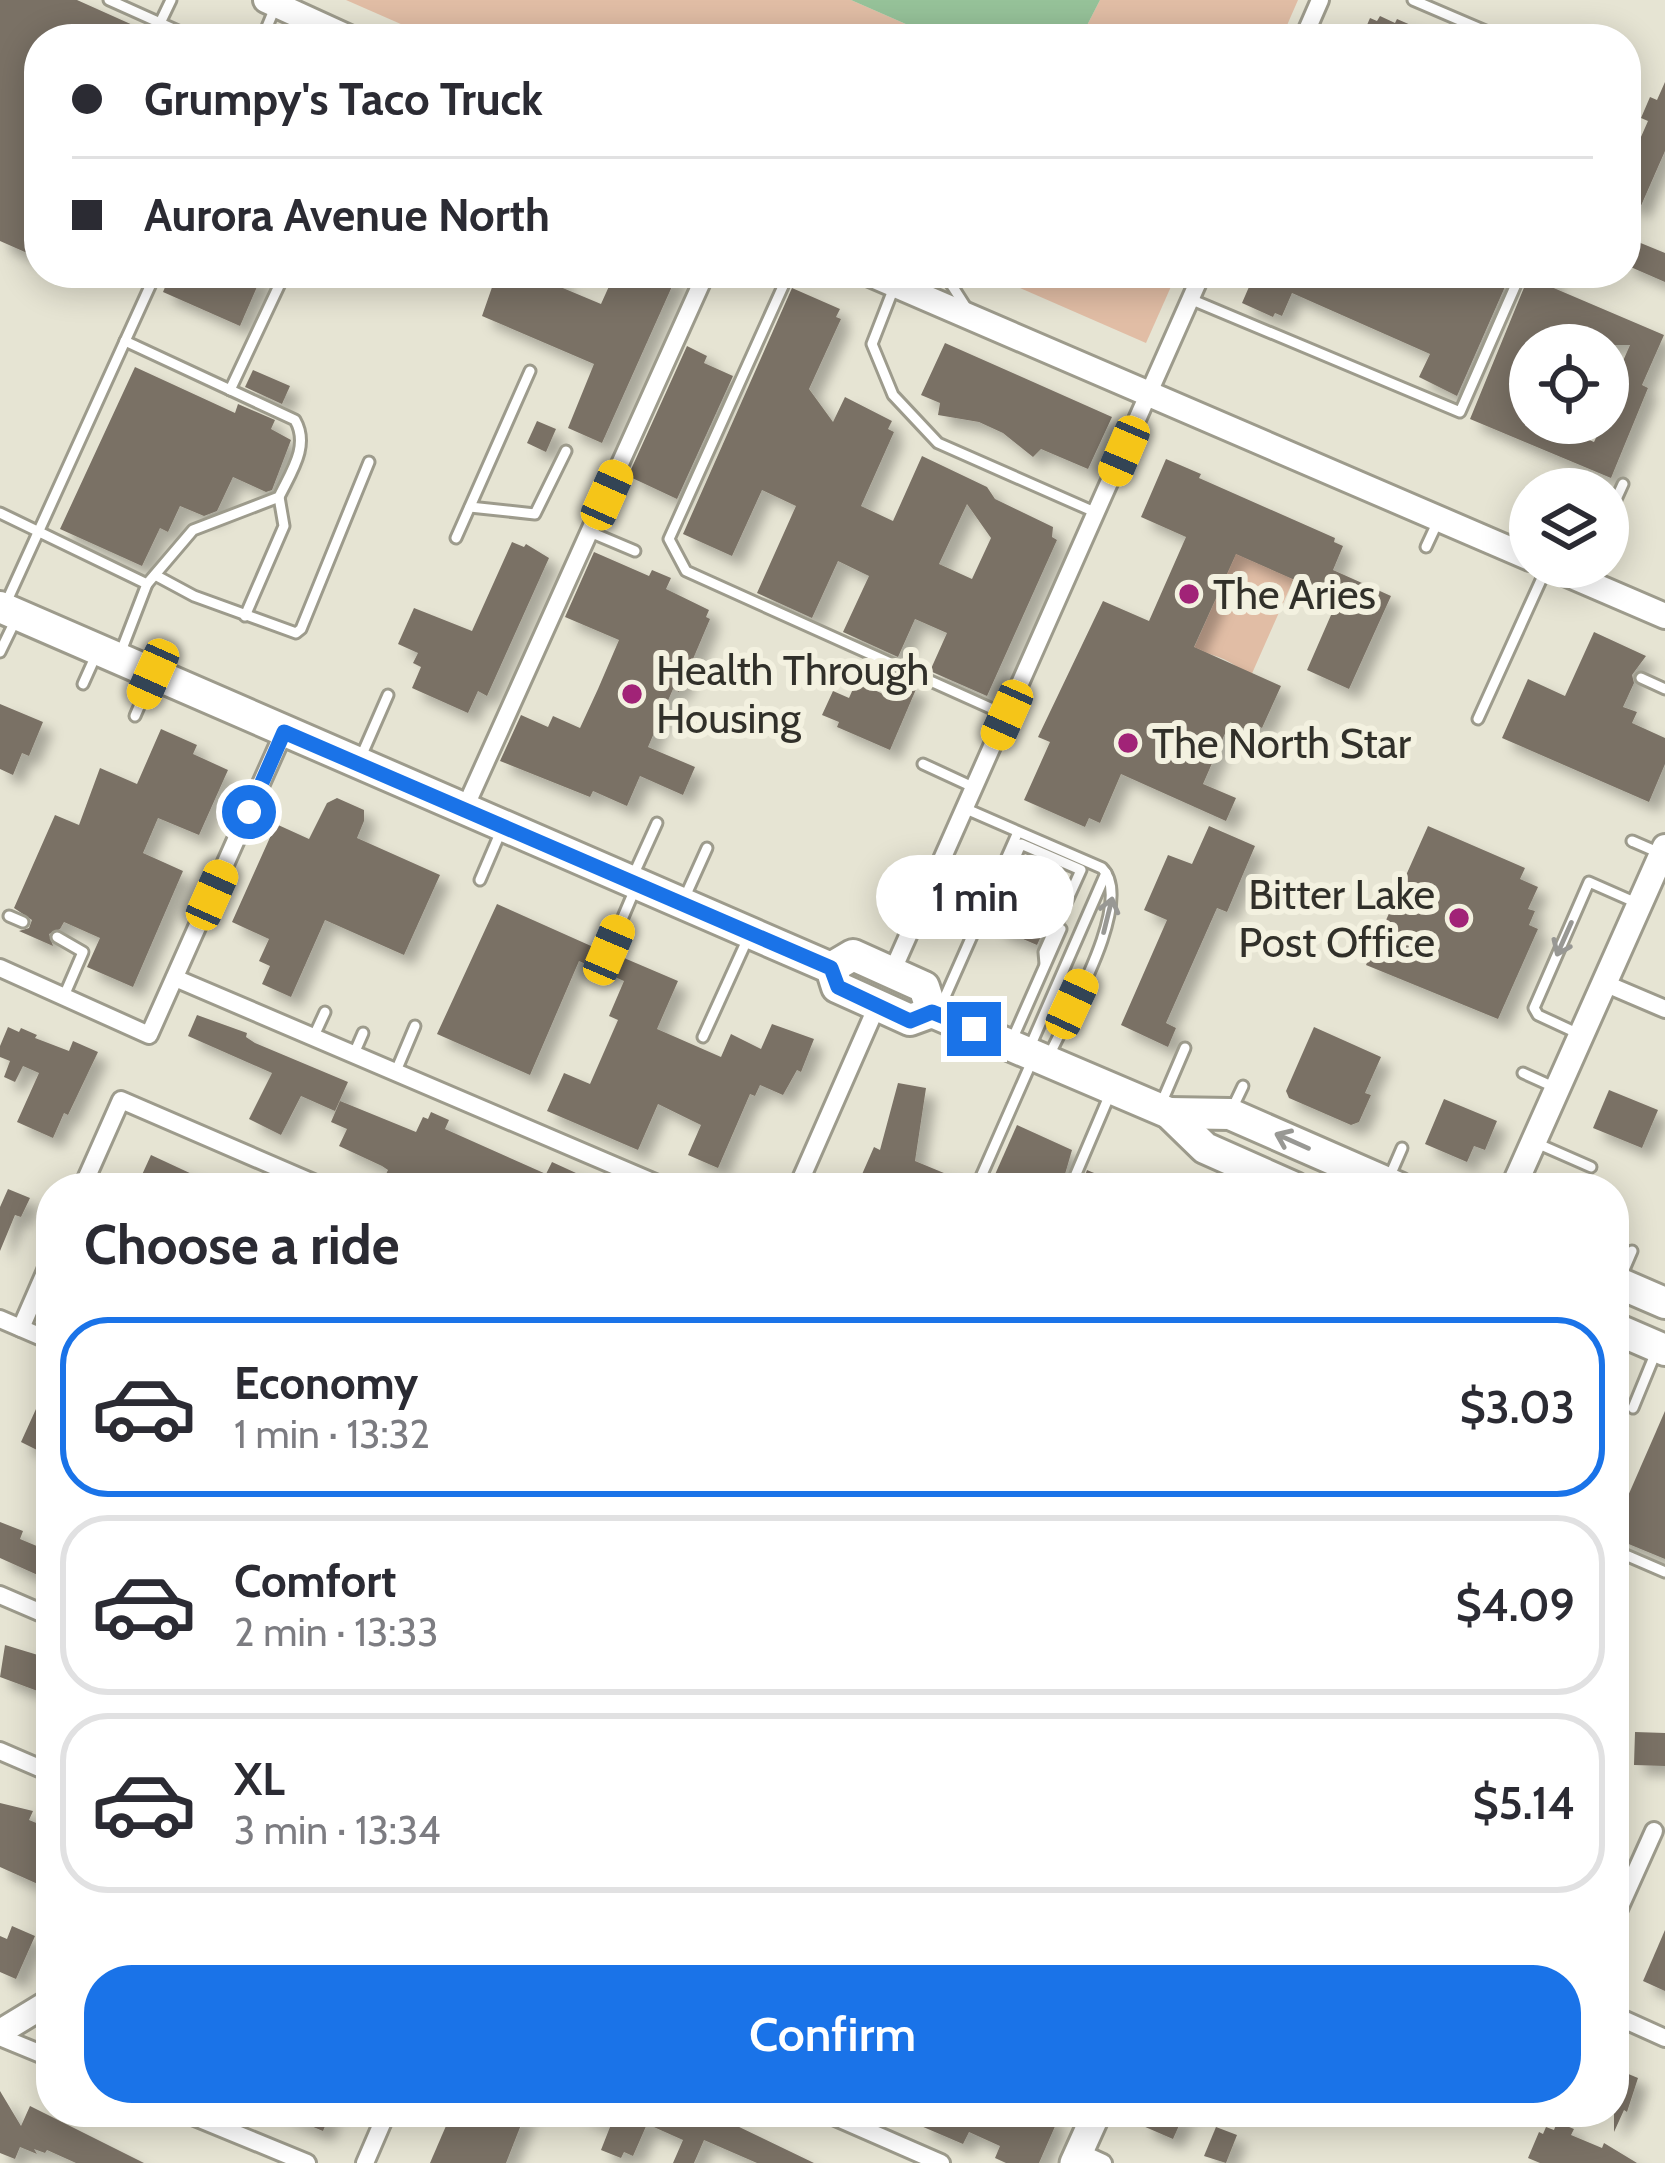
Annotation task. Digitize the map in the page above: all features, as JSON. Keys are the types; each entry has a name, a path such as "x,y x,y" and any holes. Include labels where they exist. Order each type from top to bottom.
{"highway":[{"path":"8,610 831,968 838,987 910,1021 935,1013 1164,1111 1205,1148 1261,1173"},
{"path":"831,968 853,955 924,987 935,1013"},
{"path":"1164,1111 1236,1100 1371,1173"},
{"path":"1629,1288 1665,1303"},
{"path":"1629,1334 1661,1348"}],"main road":[{"path":"1085,2160 1093,2127"}],"street":[{"path":"271,2 319,24"},
{"path":"464,810 699,288"},
{"path":"902,288 1509,549"},
{"path":"892,972 1195,288"},
{"path":"1612,588 1665,616"},
{"path":"0,968 149,1035 284,732"},
{"path":"1520,1173 1663,850"},
{"path":"175,978 631,1173"},
{"path":"1604,983 1660,1014"},
{"path":"804,1173 877,1006"},
{"path":"89,1173 121,1100 290,1173"},
{"path":"21,1328 36,1294"},
{"path":"0,1319 36,1334"},
{"path":"0,1595 36,1611"},
{"path":"0,1751 36,1767"},
{"path":"1629,1886 1654,1831"},
{"path":"0,2034 36,2011"},
{"path":"1629,2022 1665,2038"},
{"path":"0,2034 36,2051"},
{"path":"219,2127 307,2163"},
{"path":"365,2163 381,2127"},
{"path":"858,2127 941,2163"}],"lane":[{"path":"109,0 160,23 171,0"},
{"path":"1413,0 1469,24"},
{"path":"0,652 8,610 39,531 149,288"},
{"path":"230,390 278,288"},
{"path":"782,288 669,539 686,571 1007,715"},
{"path":"894,288 872,344 892,395 938,443 1097,513"},
{"path":"954,288 974,319"},
{"path":"1190,299 1460,412 1514,288"},
{"path":"125,341 295,420 303,433 302,447 280,497 284,526 245,616"},
{"path":"456,538 530,371"},
{"path":"470,507 535,514 566,451"},
{"path":"0,513 151,579 296,633 302,629 369,462"},
{"path":"83,684 108,654 151,579 193,530 280,497"},
{"path":"1426,547 1439,519"},
{"path":"590,532 635,551"},
{"path":"1478,718 1539,588"},
{"path":"135,716 153,674"},
{"path":"1641,678 1665,689"},
{"path":"358,764 388,695"},
{"path":"923,764 974,788"},
{"path":"964,808 1090,863 1106,873 1113,886 1112,914 1072,1004 1029,1054"},
{"path":"609,950 656,823"},
{"path":"480,880 503,826"},
{"path":"935,1013 1018,832"},
{"path":"1632,842 1663,850"},
{"path":"978,924 987,923 1021,844 1081,870 1044,952 1045,964"},
{"path":"682,904 707,848"},
{"path":"1029,1054 1045,964 1090,863"},
{"path":"982,1173 1106,873"},
{"path":"1581,1035 1534,1009 1589,882 1640,904"},
{"path":"9,916 23,922"},
{"path":"703,1037 750,933"},
{"path":"57,937 83,952 64,997"},
{"path":"1052,996 1072,1004"},
{"path":"314,1038 325,1012"},
{"path":"394,1074 415,1026"},
{"path":"353,1056 362,1034"},
{"path":"1164,1111 1185,1048"},
{"path":"1523,1073 1558,1088"},
{"path":"1076,1173 1112,1089"},
{"path":"1534,1142 1591,1167"},
{"path":"1396,1173 1402,1148"},
{"path":"1629,1257 1632,1251"},
{"path":"1633,1408 1661,1348"},
{"path":"1629,1556 1665,1572"}],"shaded area":[{"path":"346,0 851,0 906,24 401,24"},
{"path":"851,0 1100,0 1088,24 906,24"},
{"path":"1100,0 1298,0 1288,24 1088,24"},
{"path":"1020,288 1170,288 1146,343"},
{"path":"1238,548 1296,574 1250,678 1224,659 1192,652"}],"building":[{"path":"0,0 77,0 131,24 24,24 24,252 0,241"},
{"path":"1380,16 1408,24 1367,24 1370,18 1377,21"},
{"path":"1665,82 1665,151 1641,206 1641,137 1648,121 1641,118 1650,97 1657,100"},
{"path":"1641,243 1665,253 1665,282 1641,272"},
{"path":"165,288 256,288 240,326 163,292"},
{"path":"492,288 563,288 601,304 608,288 671,288 602,443 568,428 594,364 482,316"},
{"path":"792,288 840,309 836,317 841,319 809,389 833,422 845,397 892,421 888,429 894,432 861,506 893,521 922,456 987,487 995,499 1053,527 1052,537 1057,540 987,696 930,671 947,633 915,619 898,657 843,632 869,576 838,561 812,618 757,593 796,506 762,490 732,556 683,534","holes":["967,504 991,538 972,579 939,564"]},
{"path":"1248,288 1504,288 1457,396 1419,377 1430,354 1292,293 1282,316 1275,313 1273,317 1242,303"},
{"path":"1524,288 1554,288 1664,335 1642,385 1648,388 1629,434 1629,324 1509,324"},
{"path":"1509,324 1509,435 1470,419"},
{"path":"945,343 1112,417 1088,469 1041,449 1033,457 1003,433 979,422 938,415 940,403 921,395"},
{"path":"687,346 707,356 704,363 733,376 677,499 628,476"},
{"path":"135,367 235,413 238,404 275,420 271,429 291,440 272,490 266,492 233,477 217,511 204,516 180,506 168,532 160,528 142,566 60,529"},
{"path":"253,370 290,386 282,404 245,387"},
{"path":"537,421 556,429 546,452 527,443"},
{"path":"1530,444 1625,444 1615,468 1587,468"},
{"path":"1166,459 1335,538 1343,546 1333,570 1391,596 1349,689 1307,670 1338,599 1236,554 1194,647 1281,686 1262,728 1253,723 1249,731 1230,722 1203,784 1236,798 1226,821 1121,774 1100,823 1089,818 1085,827 1024,800 1050,742 1038,737 1103,601 1149,621 1186,537 1141,517"},
{"path":"512,542 526,544 549,558 487,696 478,691 468,713 412,688 421,667 413,663 418,653 398,644 414,608 472,631"},
{"name":"Health Through Housing","path":"594,552 649,576 652,570 671,578 666,589 709,610 706,617 710,619 679,692 673,689 648,747 695,767 683,795 640,776 627,806 593,791 590,797 500,761 521,715 548,727 553,716 580,728 598,689 619,640 565,617"},
{"path":"1594,632 1646,656 1632,675 1634,683 1623,707 1637,712 1632,723 1665,738 1665,764 1649,802 1502,738 1528,679 1565,696"},
{"path":"889,676 917,687 890,750 837,727 839,722 822,715 833,691 849,698 856,682 881,693"},
{"path":"0,704 43,722 29,756 22,753 13,775 0,769"},
{"path":"161,729 197,745 193,754 228,770 199,835 158,818 143,853 183,871 133,987 87,967 100,938 64,922 49,934 53,946 19,931 29,928 32,920 14,908 55,815 79,825 100,768 137,784"},
{"path":"337,798 364,810 357,838 440,875 404,955 325,920 291,997 262,984 270,966 259,961 269,939 232,922 276,824 309,839 327,803"},
{"path":"1209,826 1255,846 1227,912 1217,908 1166,1023 1176,1028 1168,1047 1121,1025 1167,920 1144,910 1168,855 1192,864"},
{"name":"Bitter Lake Post Office","path":"1428,826 1525,868 1520,879 1538,887 1528,909 1535,911 1529,925 1538,929 1498,1019 1366,965"},
{"path":"1015,880 1058,899 1037,945 995,927"},
{"path":"497,904 600,950 604,958 617,955 678,981 657,1029 721,1057 731,1034 761,1049 772,1024 814,1039 801,1072 797,1070 783,1095 760,1085 755,1096 750,1094 718,1168 688,1155 701,1125 658,1104 638,1150 547,1111 564,1073 590,1084 618,1020 609,1016 624,981 579,961 530,1075 437,1034"},
{"path":"197,1015 247,1033 255,1043 348,1082 335,1111 301,1096 281,1135 249,1119 272,1073 188,1036"},
{"path":"8,1027 19,1032 21,1028 69,1051 73,1041 98,1052 53,1138 17,1122 39,1073 23,1066 15,1082 4,1077 10,1061 0,1057 0,1046"},
{"path":"1314,1027 1381,1057 1365,1093 1371,1095 1359,1122 1351,1125 1289,1098 1286,1091"},
{"path":"898,1083 926,1088 915,1161 944,1173 863,1173 874,1147 880,1150"},
{"path":"1609,1090 1658,1110 1642,1148 1593,1128"},
{"path":"1444,1099 1497,1121 1485,1150 1474,1146 1467,1162 1425,1144"},
{"path":"340,1101 416,1132 431,1112 449,1120 445,1129 544,1173 386,1173 382,1166 339,1146 347,1129 331,1122"},
{"path":"1017,1125 1072,1150 1065,1173 996,1173"},
{"path":"151,1155 190,1173 143,1173"},
{"path":"552,1162 576,1173 546,1173"},
{"path":"8,1189 30,1198 21,1217 15,1215 0,1251 0,1207"},
{"path":"36,1409 36,1450 21,1442"},
{"path":"1665,1411 1665,1559 1629,1544 1629,1494"},
{"path":"0,1522 23,1531 20,1539 36,1546 36,1574 0,1558"},
{"path":"5,1645 36,1654 36,1690 0,1677"},
{"path":"1635,1732 1665,1733 1665,1766 1634,1765"},
{"path":"0,1803 33,1811 29,1820 36,1823 36,1883 0,1867"},
{"path":"12,1926 35,1936 16,1979 0,1972 0,1936 7,1939"},
{"path":"1665,1930 1665,1991 1643,1981"},
{"path":"1629,2074 1638,2078 1629,2106"},
{"path":"0,2091 21,2126 30,2106 36,2109 36,2127 72,2127 144,2163 76,2163 47,2150 34,2149 37,2154 20,2147 15,2159 0,2153"},
{"path":"446,2127 520,2127 506,2163 430,2163"},
{"path":"610,2127 646,2127 633,2156 624,2152 621,2158 601,2150"},
{"path":"654,2127 739,2127 814,2163 757,2163 704,2140 694,2163 673,2163 683,2140"},
{"path":"923,2127 1055,2127 1039,2163 1006,2163 995,2158 1000,2146 969,2132 963,2144"},
{"path":"1145,2127 1178,2127 1173,2139"},
{"path":"1216,2127 1237,2135 1226,2163 1204,2156"},
{"path":"1546,2127 1569,2127 1574,2129 1571,2135 1602,2148 1604,2143 1637,2163 1540,2163 1528,2158 1539,2132 1543,2134"}],"place":[{"name":"The Aries","path":"1189,594"},
{"name":"Health Through Housing","path":"632,694"},
{"name":"The North Star","path":"1128,743"},
{"name":"Bitter Lake Post Office","path":"1459,918"}],"route":[{"path":"249,812 284,732 831,968 838,987 910,1021 932,1012 974,1029"}]}
